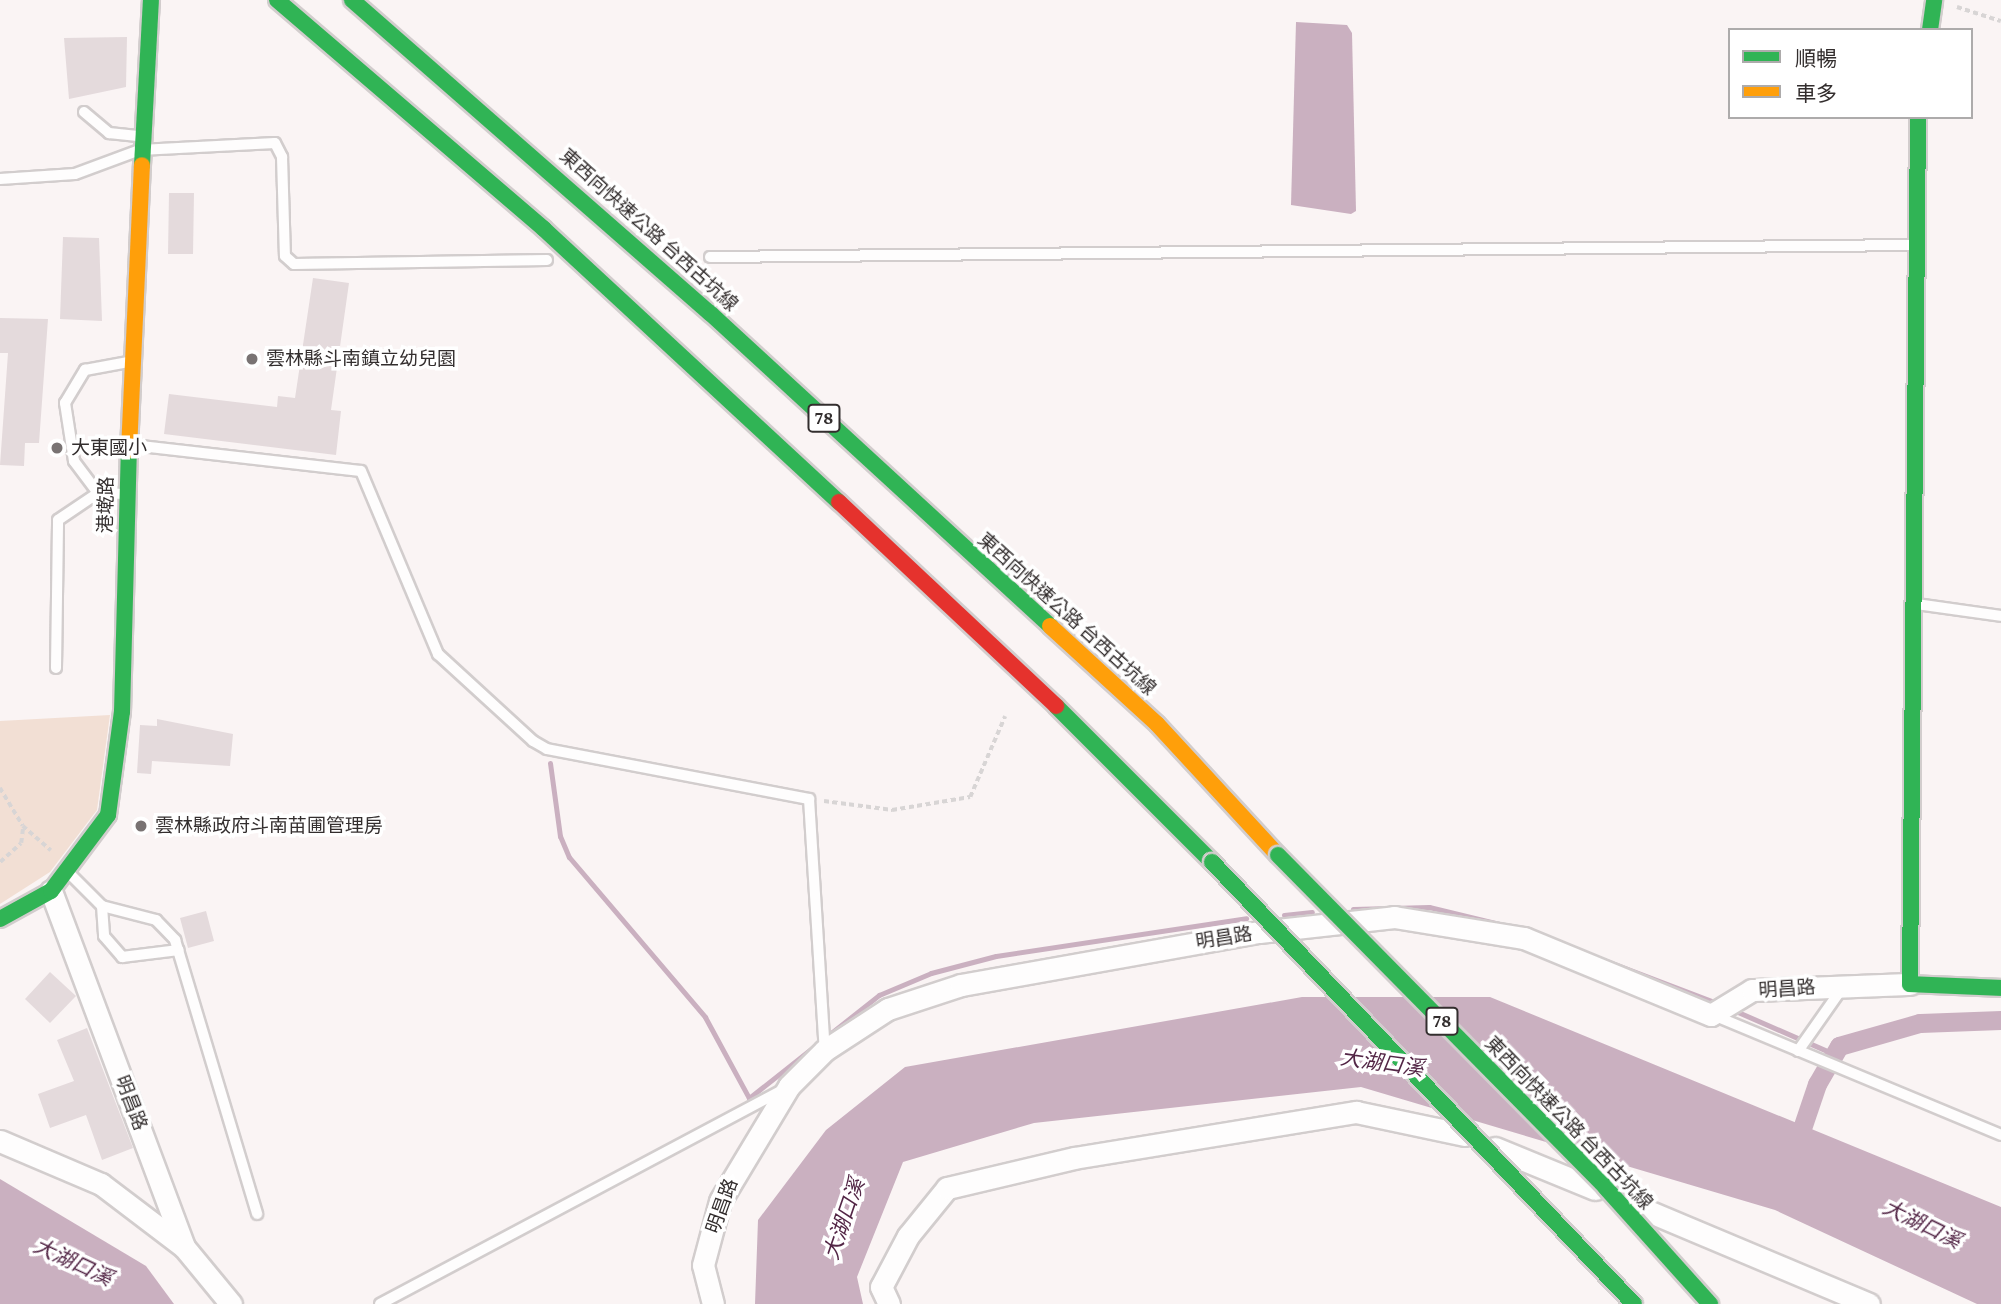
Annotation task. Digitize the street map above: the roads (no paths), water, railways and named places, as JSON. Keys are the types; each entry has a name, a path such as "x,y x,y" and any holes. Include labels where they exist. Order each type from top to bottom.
{"main road":[{"name":"港墘路","path":"0,919 51,891 70,870 108,815 117,761 140,143 151,0"},
{"path":"277,0 544,229 953,607 1212,862 1634,1304"},
{"name":"東西向快速公路 台西古坑線","path":"352,0 710,313 1147,715 1278,855 1606,1188 1710,1304"},
{"path":"1931,28 1941,2"},
{"path":"1918,119 1912,245 1916,604 1910,984 2001,988"}],"street":[{"name":"明昌路","path":"51,891 184,1247 231,1304"},
{"name":"明昌路","path":"713,1304 703,1265 720,1201 789,1086 825,1050 888,1009 961,985 1259,932 1394,917 1524,938 1720,1009 1752,990 1910,984"},
{"path":"889,1304 881,1287 908,1236 947,1188 1074,1158 1356,1112 1453,1130 1869,1304"},
{"path":"0,1141 101,1184 184,1247"}],"lane":[{"path":"84,113 109,133 140,143 275,143 282,157 285,256 294,264 547,260"},
{"path":"0,179 75,174 140,143"},
{"path":"710,257 1912,245"},
{"path":"98,493 74,461 65,403 85,370 131,362"},
{"path":"129,444 361,471 438,654 533,741 547,749 809,799 825,1050"},
{"path":"56,668 58,520 98,493 128,495"},
{"path":"1916,604 2001,616"},
{"path":"70,870 102,906 156,920 179,950 257,1214"},
{"path":"102,906 104,936 122,957 179,950"},
{"path":"1798,1051 1845,985"},
{"path":"1720,1009 1798,1051 2001,1135"},
{"path":"380,1304 789,1086"}],"water":[{"path":"1296,22 1347,25 1352,33 1356,211 1351,214 1291,205"},
{"name":"大湖口溪","path":"1302,997 1490,997 2001,1207 2001,1304 1977,1304 1775,1210 1361,1087 1034,1123 903,1162 857,1277 863,1304 755,1304 758,1220 826,1130 905,1067"},
{"name":"大湖口溪","path":"0,1179 146,1266 174,1304 0,1304"}],"waterway":[{"path":"550,763 560,836 569,857 705,1017 749,1098 879,995 931,973 996,956 1246,918"},
{"path":"1353,909 1429,907 1512,927"},
{"path":"1284,915 1312,912"},
{"path":"1604,960 1719,1004"},
{"path":"1731,1009 1834,1054"},
{"path":"1795,1149 1817,1084 1839,1046 1920,1023 2001,1020"}],"place":[{"name":"雲林縣斗南鎮立幼兒園","path":"252,359"},
{"name":"大東國小","path":"57,448"},
{"name":"雲林縣政府斗南苗圃管理房","path":"141,826"}]}
